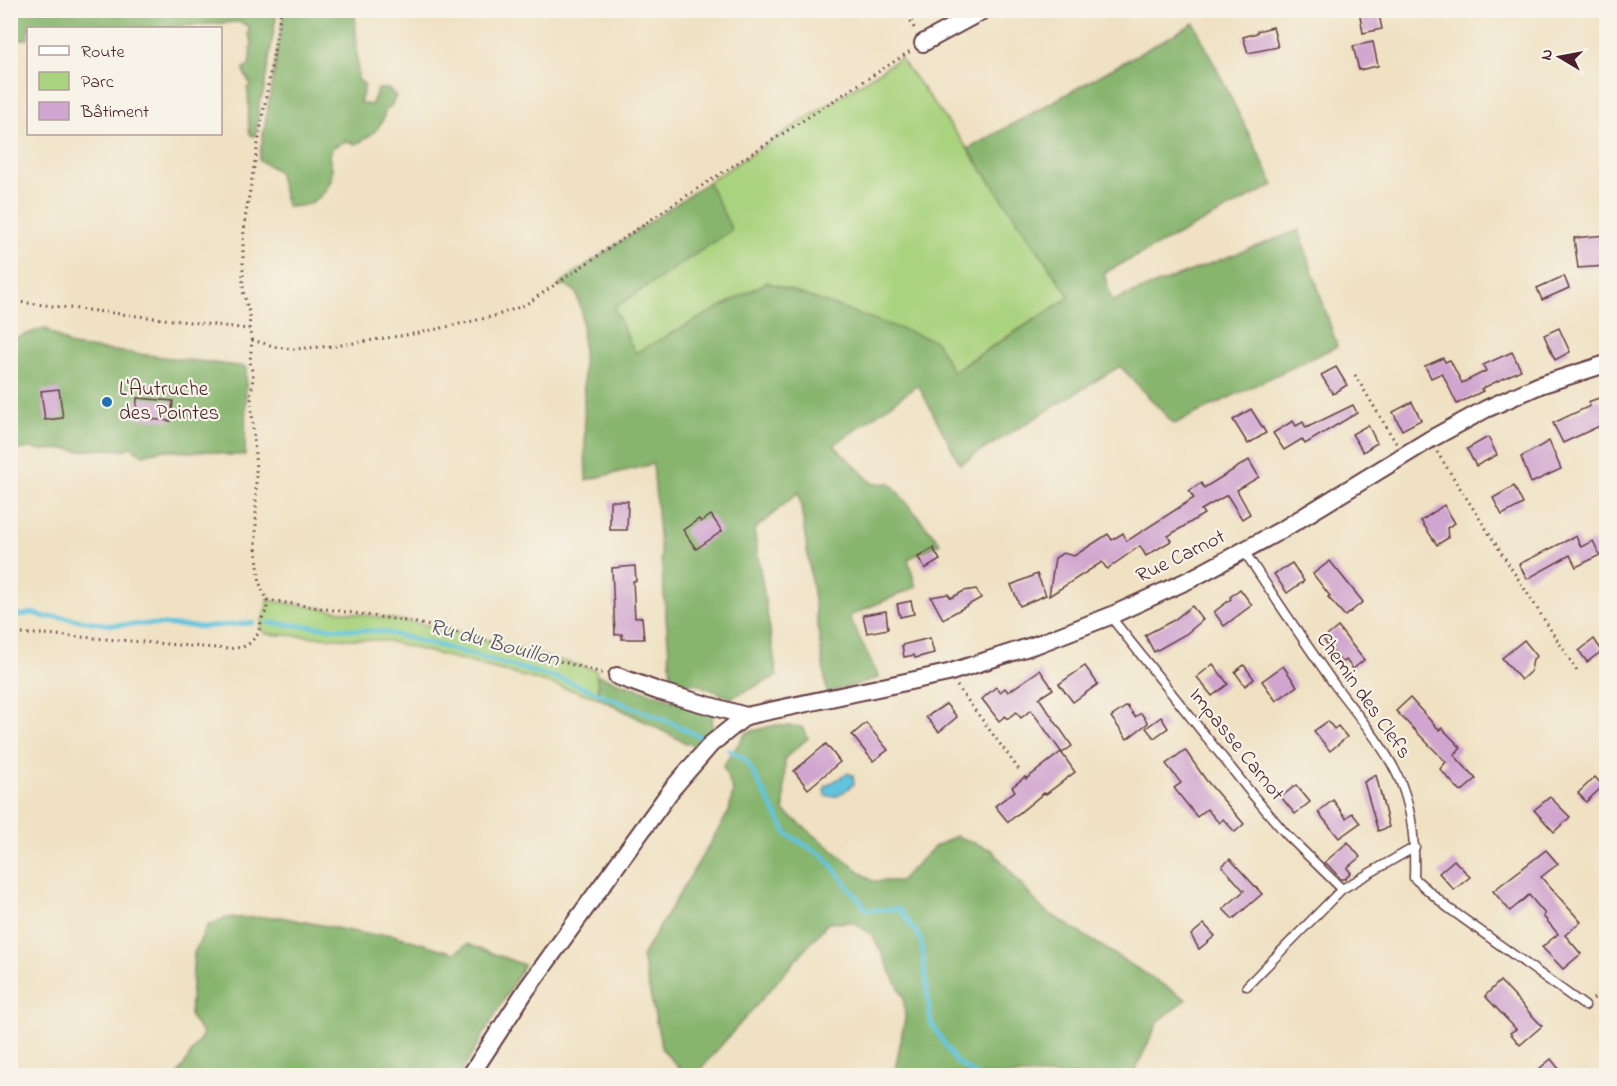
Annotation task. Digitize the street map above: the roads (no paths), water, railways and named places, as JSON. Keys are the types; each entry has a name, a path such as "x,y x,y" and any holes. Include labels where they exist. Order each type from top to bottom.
{"street":[{"path":"922,43 984,10"},
{"name":"Rue Carnot","path":"746,716 948,673 1038,644 1110,616 1191,579 1285,528 1429,440 1486,409 1540,385 1606,364"},
{"path":"617,676 658,691 746,716"},
{"path":"470,1076 526,990 672,789 711,744 746,716"}],"lane":[{"name":"Chemin des Clefs","path":"1244,550 1289,621 1388,757 1400,782 1412,820 1415,847 1414,878 1447,907 1585,1006"},
{"name":"Impasse Carnot","path":"1110,616 1251,793 1286,834 1342,889"},
{"path":"1247,986 1342,889 1415,847"}],"water":[{"path":"848,773 853,776 854,784 838,796 826,796 824,791 826,786"}],"waterway":[{"name":"Ru du Bouillon","path":"10,617 33,613 44,617 61,617 110,625 150,624 203,627 253,623"},
{"name":"Ru du Bouillon","path":"268,623 384,632 440,646 570,682 672,723 702,738"},
{"name":"Ru du Bouillon","path":"729,750 746,760 787,834 825,857 867,910 899,909 921,939 931,1023 956,1062 977,1076"}],"place":[{"name":"L'Autruche des Pointes","path":"107,402"}]}
